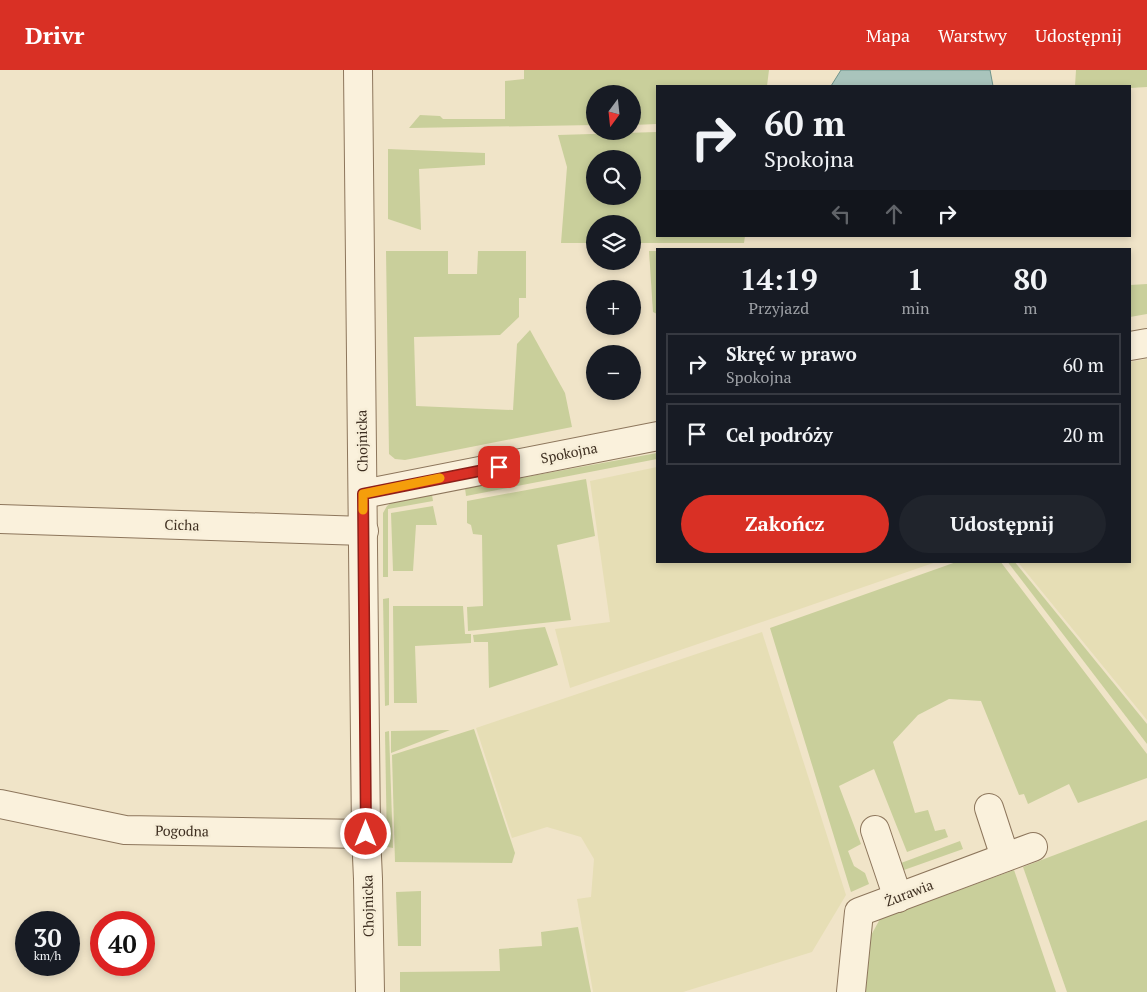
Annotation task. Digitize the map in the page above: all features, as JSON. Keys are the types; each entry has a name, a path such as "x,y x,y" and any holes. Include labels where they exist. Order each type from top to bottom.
{"street":[{"name":"Chojnicka","path":"358,70 366,834 370,992"},
{"path":"1131,346 1147,343"},
{"name":"Spokojna","path":"363,494 656,436"},
{"name":"Cicha","path":"0,519 364,531"},
{"name":"Pogodna","path":"0,804 125,830 366,834"},
{"path":"989,808 1005,857"},
{"path":"875,830 898,898"},
{"name":"Żurawia","path":"851,992 860,912 1033,847"}],"shaded area":[{"path":"1147,359 1147,720 1019,563 1131,563 1131,362"},
{"path":"656,467 656,563 933,563 570,688 555,629 610,622 590,481"},
{"path":"762,632 846,895 812,952 683,992 593,992 577,899 591,897 594,859 581,837 547,827 512,838 476,728"}],"green space":[{"path":"524,70 769,70 767,85 656,85 656,124 641,125 641,85 586,85 586,125 409,128 420,115 440,116 443,119 505,119 505,81 524,79"},
{"path":"1076,70 1147,70 1147,87 1131,88 1131,85 1075,85"},
{"path":"641,132 656,132 656,237 745,237 744,243 641,243 641,215 586,215 586,243 561,243 567,167 558,135 586,134 586,140 641,140"},
{"path":"388,149 485,153 485,165 419,169 421,230 388,219"},
{"path":"386,251 448,251 448,274 477,274 478,251 526,251 526,298 519,298 519,317 500,335 414,337 416,406 513,410 517,344 530,330 565,393 572,427 405,460 395,459 389,454"},
{"path":"649,251 656,251 656,314 653,312"},
{"path":"1147,284 1147,314 1131,317 1131,285"},
{"path":"656,453 656,459 466,496 465,488"},
{"path":"586,479 595,536 557,545 571,620 468,631 467,607 483,606 482,535 473,534 471,525 467,523 467,501"},
{"path":"432,495 433,501 388,509 388,577 383,577 383,513 387,506 391,503"},
{"path":"433,506 437,525 416,525 413,571 393,571 391,513"},
{"path":"953,563 1002,563 1147,754 1147,778 1078,803 1069,784 1028,804 1024,794 1019,795 981,701 949,699 918,715 893,742 915,813 928,810 935,831 945,829 948,837 907,852 874,769 839,786 861,844 848,851 854,866 865,873 869,884 851,892 770,628"},
{"path":"1009,563 1016,563 1147,724 1147,744"},
{"path":"389,598 389,705 385,706 383,599"},
{"path":"393,606 463,606 465,634 471,634 471,643 415,646 417,703 394,703"},
{"path":"545,627 558,665 489,688 488,642 474,642 473,635"},
{"path":"474,729 515,853 512,863 395,862 392,755"},
{"path":"450,730 391,753 391,731"},
{"path":"389,731 393,848 387,847 385,732"},
{"path":"1147,820 1147,992 1067,992 1023,867"},
{"path":"960,841 963,849 904,870 901,863"},
{"path":"1014,870 1056,992 863,992 869,939 880,919"},
{"path":"421,891 421,946 398,946 396,892"},
{"path":"578,927 591,992 400,992 400,972 500,971 499,949 542,946 541,932"}],"water":[{"path":"841,70 990,70 993,85 832,85"}],"slow traffic":[{"path":"363,510 363,494 440,478"}],"route":[{"path":"366,834 363,494 499,467"}]}
